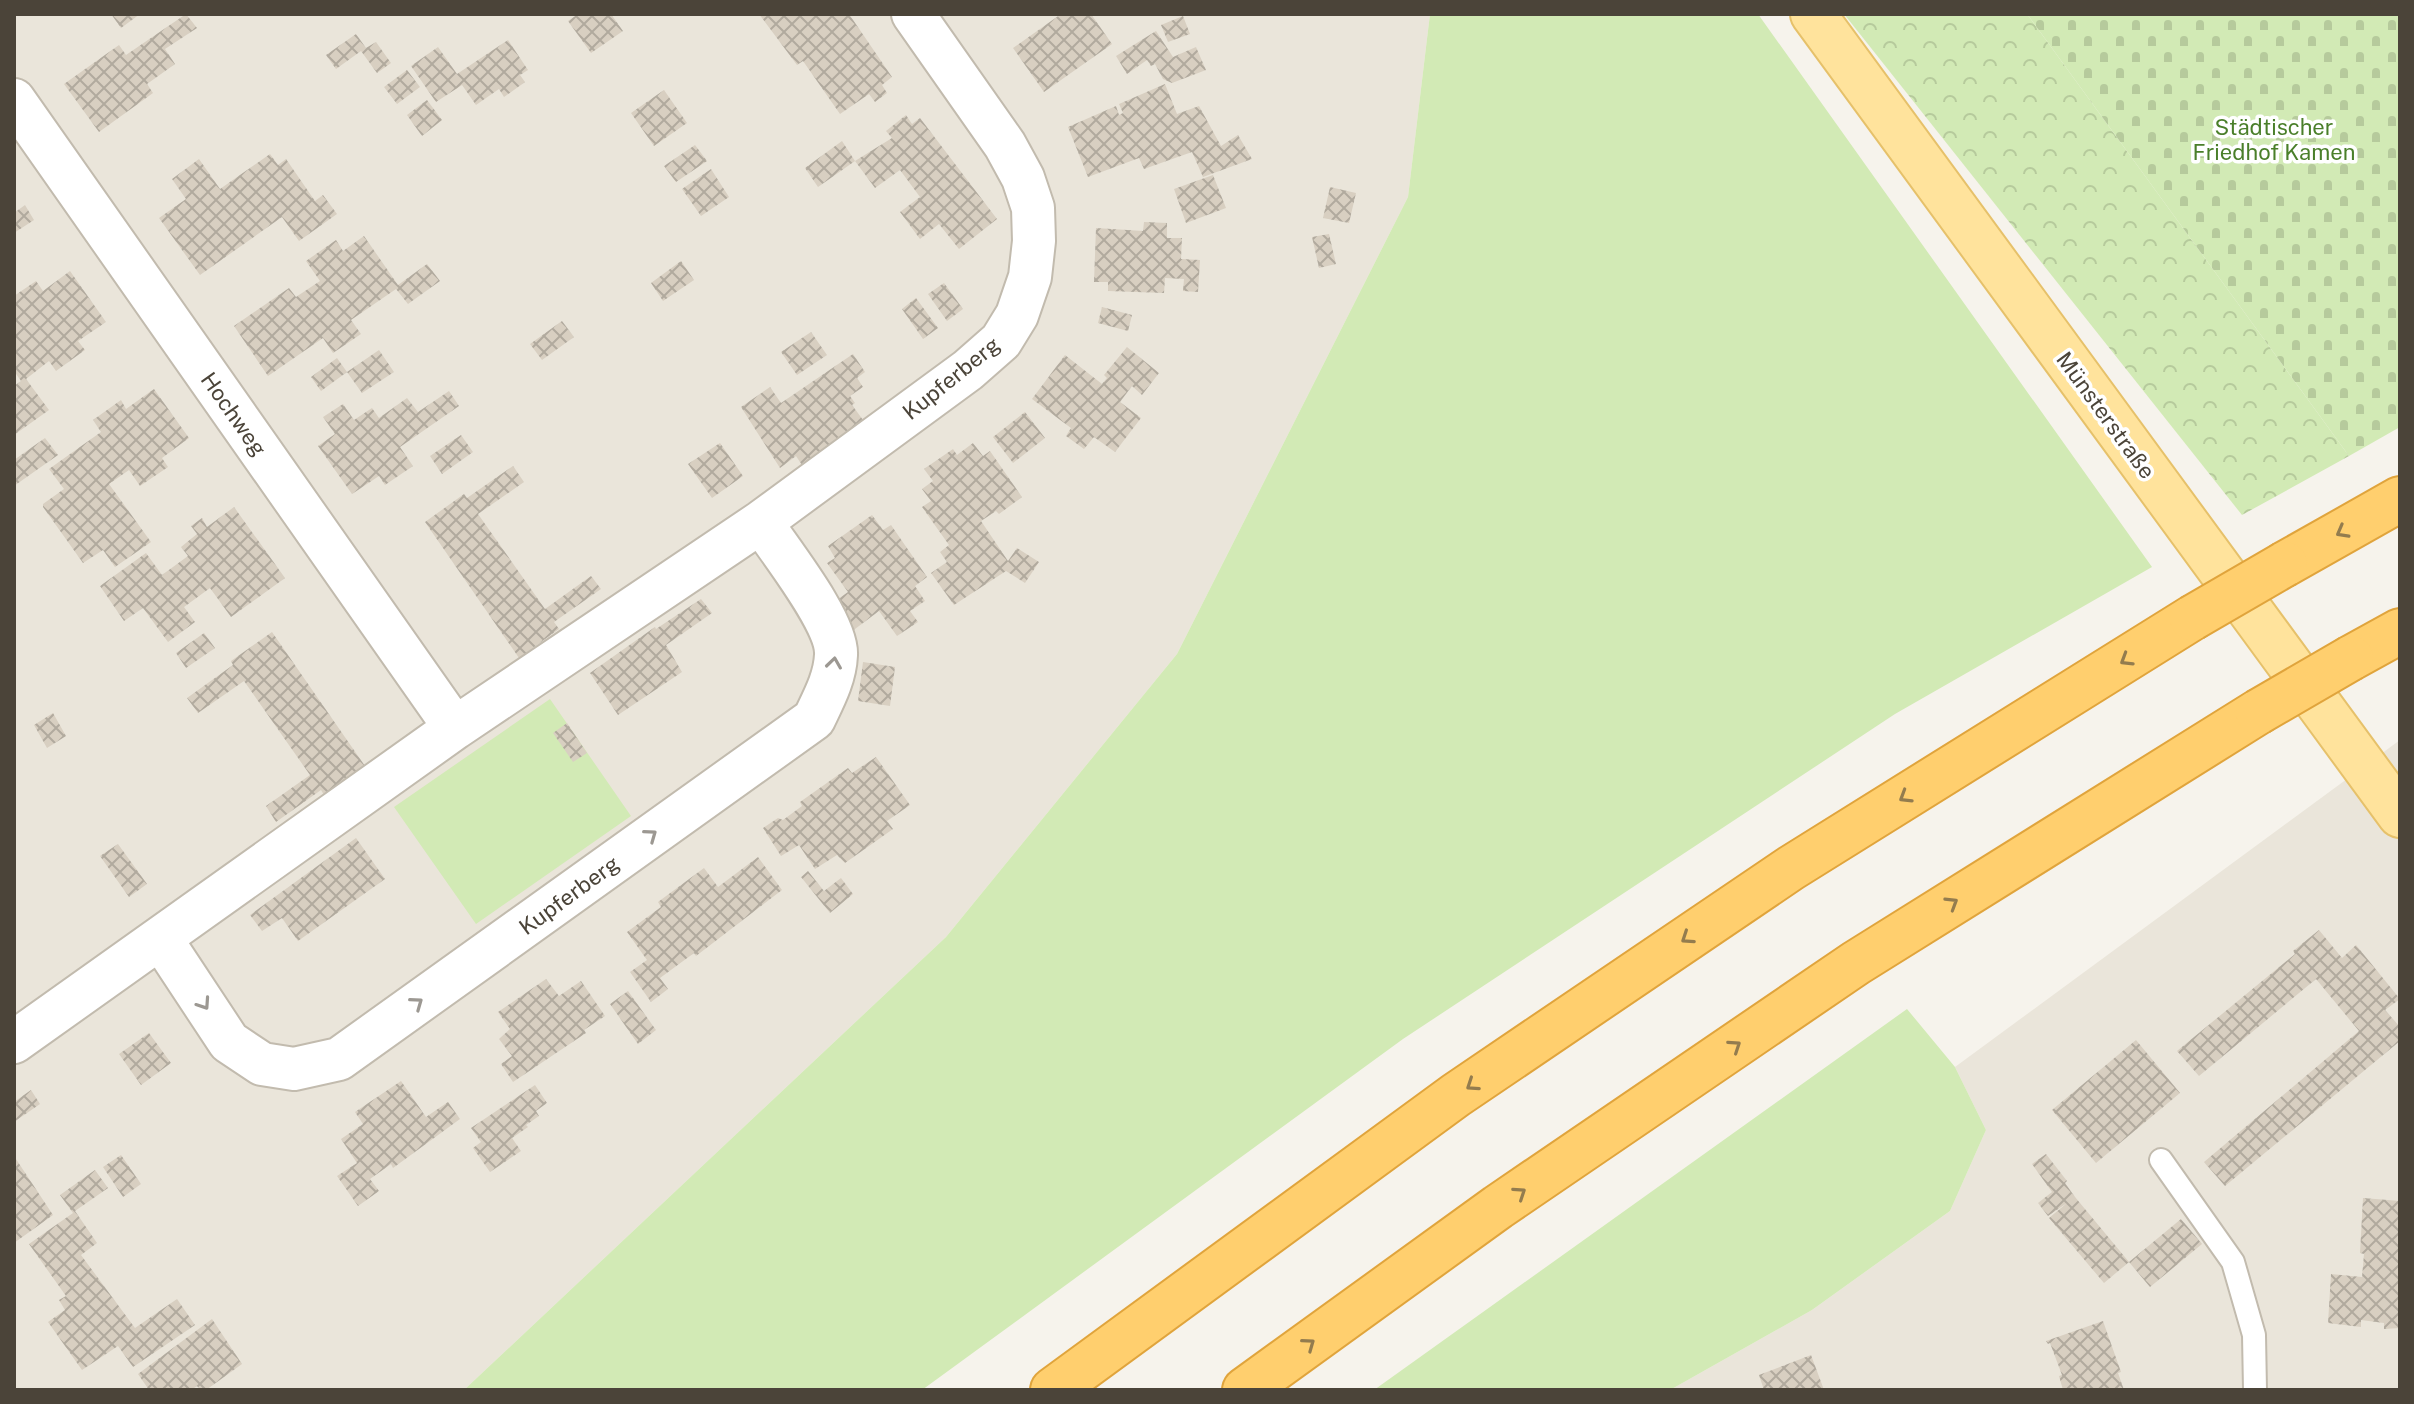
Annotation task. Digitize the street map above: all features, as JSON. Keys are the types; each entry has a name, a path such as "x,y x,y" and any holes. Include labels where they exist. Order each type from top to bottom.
{"highway":[{"path":"1053,1390 1456,1095 1791,868 2192,618 2400,499"},
{"path":"1245,1390 1498,1207 1856,963 2258,712 2400,631"}],"main road":[{"name":"Münsterstraße","path":"1813,14 2400,815"}],"street":[{"name":"Kupferberg","path":"14,1042 455,728 761,522 968,370 1001,341 1017,315 1030,277 1034,241 1033,208 1023,178 1005,145 913,14"},
{"name":"Hochweg","path":"14,100 455,728"},
{"name":"Kupferberg","path":"161,939 229,1042 262,1064 294,1069 339,1059 814,719 832,681 837,652 827,620 761,522"}],"lane":[{"path":"2161,1160 2233,1262 2254,1335 2255,1390"}],"shaded area":[{"path":"14,14 1430,14 1408,197 1177,654 946,937 464,1390 14,1390"},
{"path":"2400,740 2400,1390 1670,1390 1812,1310 1950,1211 1986,1130 1955,1067"}],"green space":[{"path":"1430,14 1758,14 2152,567 1895,714 1403,1039 922,1390 464,1390 946,937 1177,654 1408,197"},
{"path":"1844,14 2027,14 2349,456 2242,515"},
{"name":"Städtischer Friedhof Kamen","path":"2027,14 2400,14 2400,427 2349,456"},
{"path":"550,699 631,816 476,924 394,807"},
{"path":"1907,1009 1955,1067 1986,1130 1950,1211 1812,1310 1670,1390 1374,1390"}],"building":[{"path":"111,14 140,14 121,28"},
{"path":"186,14 197,28 165,49 175,64 147,84 153,93 99,132 64,84 119,45 126,55"},
{"path":"578,14 611,14 623,31 591,53 568,21"},
{"path":"759,14 849,14 892,77 882,85 887,93 875,102 869,94 840,114 803,61 797,65"},
{"path":"1061,14 1091,14 1112,44 1044,92 1013,48"},
{"path":"1183,16 1190,34 1168,42 1161,25"},
{"path":"1156,31 1173,57 1196,47 1206,70 1172,83 1163,79 1155,64 1151,66 1147,60 1127,74 1116,56"},
{"path":"356,34 366,48 376,42 391,63 377,73 361,51 336,69 326,55"},
{"path":"508,40 528,70 520,75 525,82 504,97 499,89 476,105 462,85 436,102 411,66 438,47 457,74"},
{"path":"407,70 420,87 397,104 384,87"},
{"path":"1165,84 1177,114 1199,106 1221,146 1238,135 1252,159 1203,177 1192,152 1144,169 1139,158 1088,177 1068,127 1116,106 1119,115 1123,113 1119,104"},
{"path":"664,90 687,123 654,146 631,113"},
{"path":"427,100 442,120 422,136 407,115"},
{"path":"906,115 912,124 920,118 997,219 959,249 939,224 920,239 900,212 920,197 900,170 875,188 855,161 892,138 886,131"},
{"path":"842,141 855,161 818,187 805,168"},
{"path":"695,145 707,161 676,182 664,166"},
{"path":"270,154 278,165 286,159 315,201 323,195 337,214 299,241 282,217 200,275 159,218 186,199 172,179 199,159 220,189"},
{"path":"711,169 729,197 701,216 682,189"},
{"path":"1213,175 1226,208 1186,223 1174,189"},
{"path":"1330,187 1356,193 1349,223 1323,218"},
{"path":"25,205 34,220 14,233 14,213"},
{"path":"1144,222 1167,223 1167,238 1182,238 1181,259 1200,260 1198,292 1183,291 1184,279 1165,278 1164,293 1108,291 1108,282 1094,282 1096,228 1143,231"},
{"path":"1329,234 1336,264 1319,268 1312,237"},
{"path":"364,236 398,285 427,264 440,281 408,304 396,289 351,320 361,334 333,353 323,338 268,376 234,326 289,288 296,297 320,281 306,261 336,240 343,251"},
{"path":"681,261 694,280 663,301 651,283"},
{"path":"70,271 106,322 78,341 85,350 56,371 49,361 26,379 49,410 14,435 14,386 21,381 14,371 14,296 36,281 43,291"},
{"path":"944,283 963,309 947,321 928,294"},
{"path":"916,298 938,328 923,339 902,309"},
{"path":"1102,307 1132,315 1128,331 1098,323"},
{"path":"562,321 574,337 542,360 530,344"},
{"path":"811,332 827,355 797,375 781,352"},
{"path":"1127,347 1159,373 1142,395 1132,386 1120,402 1141,418 1115,452 1094,437 1084,449 1066,436 1071,428 1032,399 1065,355 1102,384 1107,378 1104,375"},
{"path":"379,350 394,372 362,393 347,372"},
{"path":"853,354 865,372 857,378 863,387 850,396 855,403 852,405 866,424 802,465 796,456 780,468 741,407 770,387 781,403"},
{"path":"337,358 347,372 321,391 311,377"},
{"path":"154,389 189,438 162,458 168,467 140,486 129,470 109,484 151,542 115,567 103,550 83,563 43,507 64,489 49,469 101,432 93,420 121,400 126,409"},
{"path":"449,391 459,406 400,447 413,466 385,485 379,476 352,494 318,446 335,434 323,417 343,404 354,420 372,408 379,418 407,398 418,412"},
{"path":"1025,412 1045,438 1013,463 993,437"},
{"path":"461,435 473,452 442,474 430,456"},
{"path":"45,438 58,455 14,486 14,460"},
{"path":"720,443 743,476 712,498 688,464"},
{"path":"973,443 983,456 990,451 1022,497 999,514 996,511 981,521 1008,561 1017,548 1039,562 1025,583 1006,571 954,605 931,573 947,562 940,552 949,545 922,507 931,501 922,489 933,481 924,469 953,449 957,455"},
{"path":"513,466 524,482 478,514 545,609 591,576 601,589 554,622 559,629 519,658 425,522 464,494 467,498"},
{"path":"234,507 285,578 231,617 210,588 184,607 195,622 168,642 143,608 124,621 100,586 146,553 162,575 188,556 181,547 197,534 191,526 202,518 207,527"},
{"path":"872,515 883,530 891,525 927,577 915,586 925,601 910,611 918,622 897,636 879,611 851,632 831,604 848,592 827,563 835,558 828,546"},
{"path":"701,599 712,613 666,645 682,672 618,715 590,673"},
{"path":"272,632 365,766 324,795 321,790 276,822 266,806 310,775 244,681 198,713 187,698"},
{"path":"204,633 215,648 186,668 176,653"},
{"path":"863,662 895,667 890,706 858,701"},
{"path":"53,713 66,736 47,748 34,725"},
{"path":"567,723 587,753 573,762 553,733"},
{"path":"876,757 910,805 887,821 893,829 845,863 837,855 815,869 799,845 781,856 763,828 778,818 783,820 802,806 800,802 848,768 852,773"},
{"path":"356,838 385,879 298,941 282,918 262,931 250,915"},
{"path":"118,844 147,884 129,897 100,856"},
{"path":"758,857 782,890 696,956 694,953 660,978 668,989 651,1002 630,972 647,960 627,932 661,907 658,902 704,868 718,887"},
{"path":"808,871 824,891 841,878 853,894 830,913 801,877"},
{"path":"2319,930 2342,958 2356,945 2400,999 2385,1010 2400,1027 2400,1041 2225,1186 2204,1162 2359,1031 2316,979 2199,1076 2177,1051 2295,954 2293,951"},
{"path":"546,979 559,996 581,981 605,1016 584,1030 586,1033 513,1082 501,1064 512,1056 499,1039 510,1029 498,1012"},
{"path":"628,991 656,1030 638,1044 610,1004"},
{"path":"149,1033 171,1063 141,1085 119,1054"},
{"path":"2136,1040 2180,1093 2096,1163 2052,1110"},
{"path":"401,1081 426,1117 448,1102 460,1119 393,1168 391,1164 370,1179 379,1191 358,1206 337,1176 357,1163 341,1139 363,1124 355,1112"},
{"path":"535,1085 547,1103 536,1111 539,1116 526,1125 528,1127 512,1138 521,1151 490,1172 473,1148 481,1142 471,1128"},
{"path":"31,1090 40,1104 14,1122 14,1102"},
{"path":"2046,1154 2075,1197 2129,1262 2104,1283 2049,1218 2067,1203 2048,1216 2038,1203 2052,1192 2032,1164"},
{"path":"121,1155 141,1184 123,1197 103,1167"},
{"path":"14,1156 53,1215 14,1243"},
{"path":"95,1170 108,1188 75,1211 97,1243 81,1255 135,1328 177,1299 195,1325 133,1367 118,1346 82,1370 48,1322 65,1310 59,1300 66,1296 29,1244 73,1213 60,1195"},
{"path":"2363,1198 2400,1201 2400,1328 2384,1329 2384,1323 2361,1320 2361,1327 2328,1323 2331,1274 2362,1277"},
{"path":"2181,1219 2202,1244 2150,1287 2129,1262"},
{"path":"212,1319 242,1364 206,1390 200,1390 197,1386 191,1390 149,1390 138,1374"},
{"path":"2103,1321 2124,1390 2063,1390 2059,1376 2062,1375 2050,1343 2046,1341"},
{"path":"1811,1355 1824,1390 1764,1390 1759,1375"}]}
